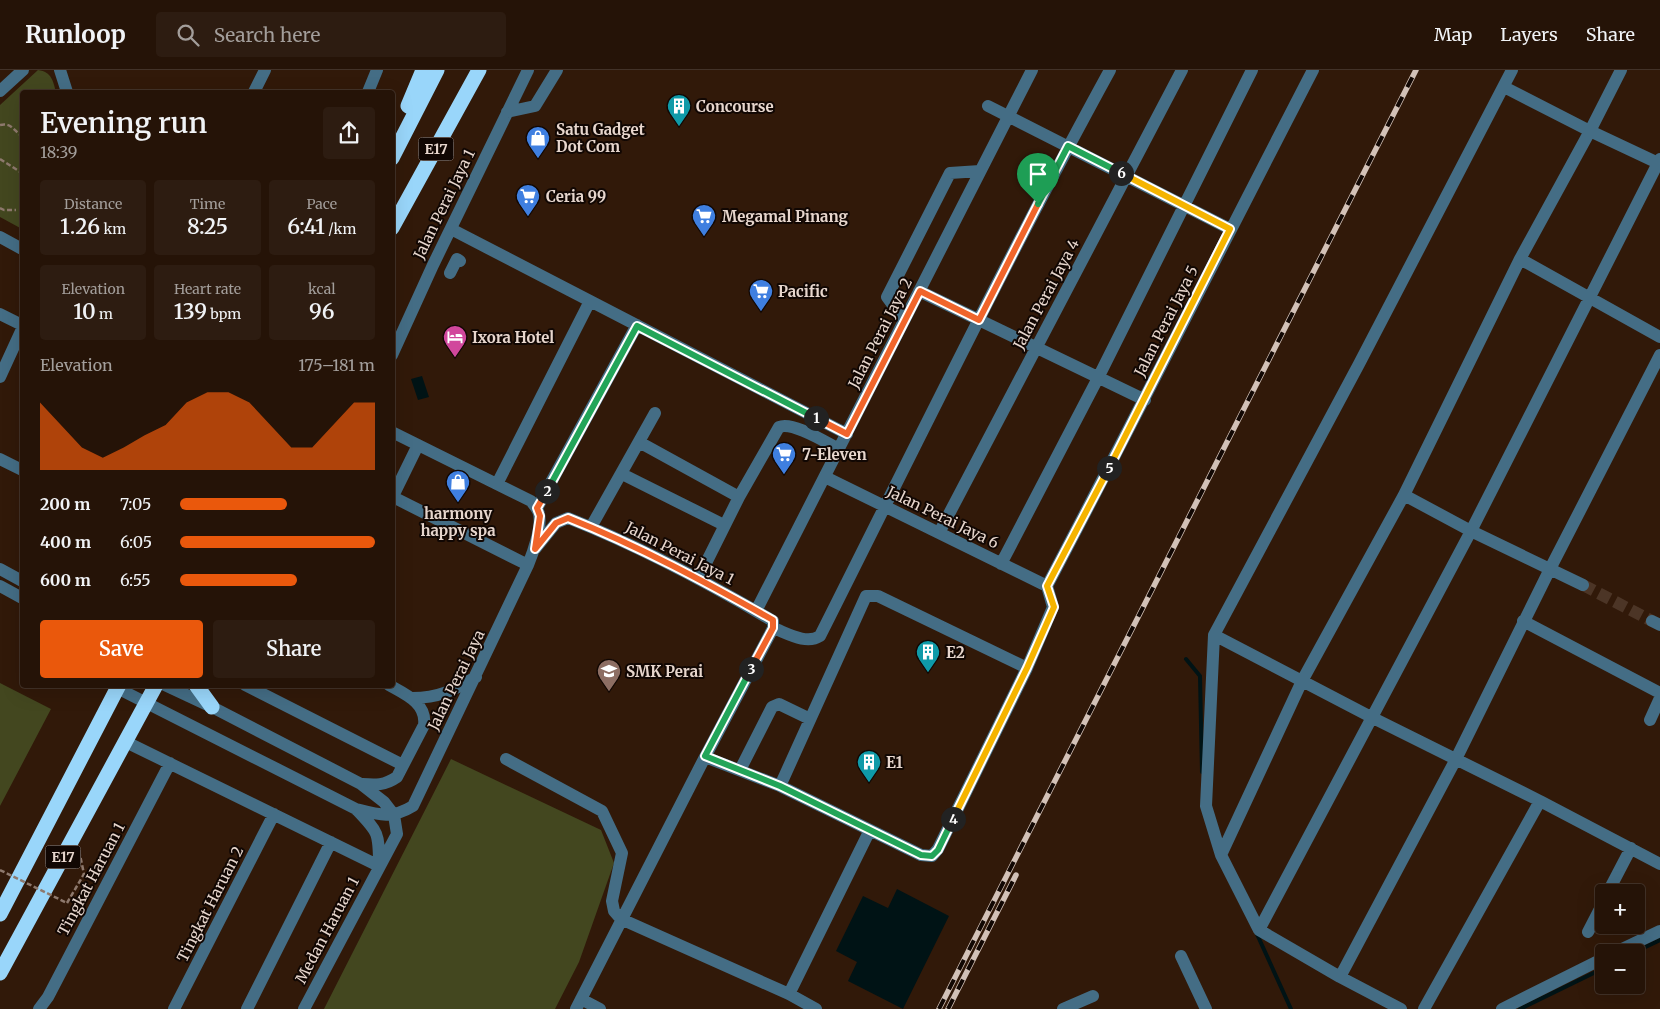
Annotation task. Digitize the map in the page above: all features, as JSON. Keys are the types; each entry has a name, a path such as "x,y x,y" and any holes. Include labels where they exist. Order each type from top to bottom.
{"highway":[{"path":"395,138 424,70"},
{"name":"E17","path":"395,152 437,70"},
{"name":"E17","path":"395,223 479,70"},
{"name":"E17","path":"0,914 117,688"},
{"name":"E17","path":"0,973 154,688"},
{"path":"198,688 212,707"}],"street":[{"path":"0,92 23,70"},
{"path":"60,70 66,90"},
{"path":"255,90 265,70"},
{"path":"369,90 377,70"},
{"name":"Jalan Perai Jaya 1","path":"395,349 528,70"},
{"path":"507,112 536,106 557,70"},
{"name":"Jalan Perai Jaya 2","path":"756,611 1032,70"},
{"path":"600,1009 578,1004 773,628 807,640 814,640 820,636 1068,146 1110,70"},
{"name":"Jalan Perai Jaya 4","path":"939,533 1182,70"},
{"path":"1001,564 1098,378 1252,70"},
{"name":"Jalan Perai Jaya 5","path":"1047,586 1145,400 1230,229 1313,70"},
{"path":"1401,1009 1340,978 1260,930 1221,855 1206,806 1214,635 1359,364 1512,70"},
{"path":"1221,855 1302,681 1404,495 1520,260 1621,70"},
{"path":"1260,930 1471,531 1659,162 1590,131 1504,87"},
{"path":"988,106 1230,229"},
{"path":"904,320 887,297 941,190 950,173 980,172"},
{"path":"451,229 847,434"},
{"path":"0,237 20,248"},
{"path":"450,273 456,259 460,261"},
{"path":"1520,260 1660,337"},
{"path":"920,291 1145,400"},
{"path":"497,484 590,301"},
{"path":"0,314 20,324"},
{"path":"537,508 637,326"},
{"path":"0,377 20,333"},
{"path":"1340,978 1456,759 1523,622 1660,355"},
{"path":"591,527 655,413"},
{"path":"698,578 739,497 779,427 784,424 793,426 839,449"},
{"path":"395,434 531,501 537,508 540,516 535,549"},
{"path":"638,442 739,497"},
{"path":"395,493 418,445"},
{"path":"0,459 20,469"},
{"path":"622,474 724,525"},
{"name":"Jalan Perai Jaya 6","path":"825,477 1047,586"},
{"path":"1404,495 1471,531 1583,585"},
{"path":"395,498 528,565"},
{"name":"Jalan Perai Jaya 1","path":"535,549 556,523 568,518 698,578 773,620 773,628"},
{"name":"Jalan Perai Jaya","path":"397,834 413,806 476,677 535,549"},
{"path":"0,569 20,580"},
{"path":"0,586 20,597"},
{"path":"705,756 780,786 921,855 932,856 938,850 1027,668 1054,607 1047,586"},
{"path":"780,786 866,596 878,596 1027,668"},
{"path":"1523,622 1660,693"},
{"path":"1214,635 1660,864"},
{"path":"412,698 426,698 444,694 476,677"},
{"path":"122,688 356,809 381,816 394,815 413,806"},
{"path":"171,688 360,784 384,802 394,815 397,834"},
{"path":"251,688 403,765"},
{"path":"360,784 380,786 397,777 424,725 423,711 412,698 394,688"},
{"path":"1650,720 1660,698"},
{"path":"740,770 772,707 779,704 810,718"},
{"path":"126,742 379,866 379,846 375,828 356,809"},
{"path":"506,759 602,811 622,853 612,902 614,911 621,919 789,994 816,1009"},
{"name":"Tingkat Haruan 1","path":"39,1009 48,997 170,763"},
{"path":"1424,1009 1540,801"},
{"name":"Tingkat Haruan 2","path":"174,1009 274,814"},
{"path":"789,994 870,830"},
{"name":"Medan Haruan 1","path":"304,1009 397,834"},
{"path":"247,1009 331,842"},
{"path":"1612,884 1632,848"},
{"path":"1588,932 1595,918"},
{"path":"1633,944 1660,931"},
{"path":"1181,956 1206,1009"},
{"path":"1502,1009 1595,962"},
{"path":"1063,1009 1093,996"}],"path":[{"path":"0,125 10,125 20,134"},
{"path":"0,159 20,172"},
{"path":"0,208 16,210"},
{"path":"0,870 67,903 84,874"}],"green space":[{"path":"38,70 49,75 53,81 55,90 20,90 20,228 0,217 0,105"},
{"path":"0,683 51,709 0,806"},
{"path":"451,759 601,830 614,863 579,962 555,1009 324,1009"}],"shaded area":[{"path":"422,376 429,397 418,400 411,379"},
{"path":"897,889 949,916 903,1009 848,981 857,962 836,951 863,896 888,908"}],"waterway":[{"path":"1186,659 1200,676 1202,772"},
{"path":"1256,932 1291,1009"},
{"path":"1645,947 1660,940"},
{"path":"1520,1009 1595,972"}],"tunnel":[{"path":"1583,585 1652,621"}],"railway":[{"path":"939,1009 1416,70"},
{"path":"948,1009 1016,875"}],"place":[{"name":"Concourse","path":"679,127"},
{"name":"Satu Gadget Dot Com","path":"538,159"},
{"name":"Ceria 99","path":"528,217"},
{"name":"Megamal Pinang","path":"704,237"},
{"name":"Pacific","path":"761,312"},
{"name":"Ixora Hotel","path":"455,358"},
{"name":"7-Eleven","path":"784,475"},
{"name":"harmony happy spa","path":"458,503"},
{"name":"E2","path":"928,673"},
{"name":"SMK Perai","path":"609,692"},
{"name":"E1","path":"869,783"}],"route":[{"path":"1068,146 1230,229 1145,400 1047,586 1054,607 1027,668 938,850 932,856 921,855 780,786 705,756 773,628 773,620 698,578 568,518 556,523 535,549 540,516 537,508 637,326 847,434 920,291 979,320 1038,204 1068,146"}]}
